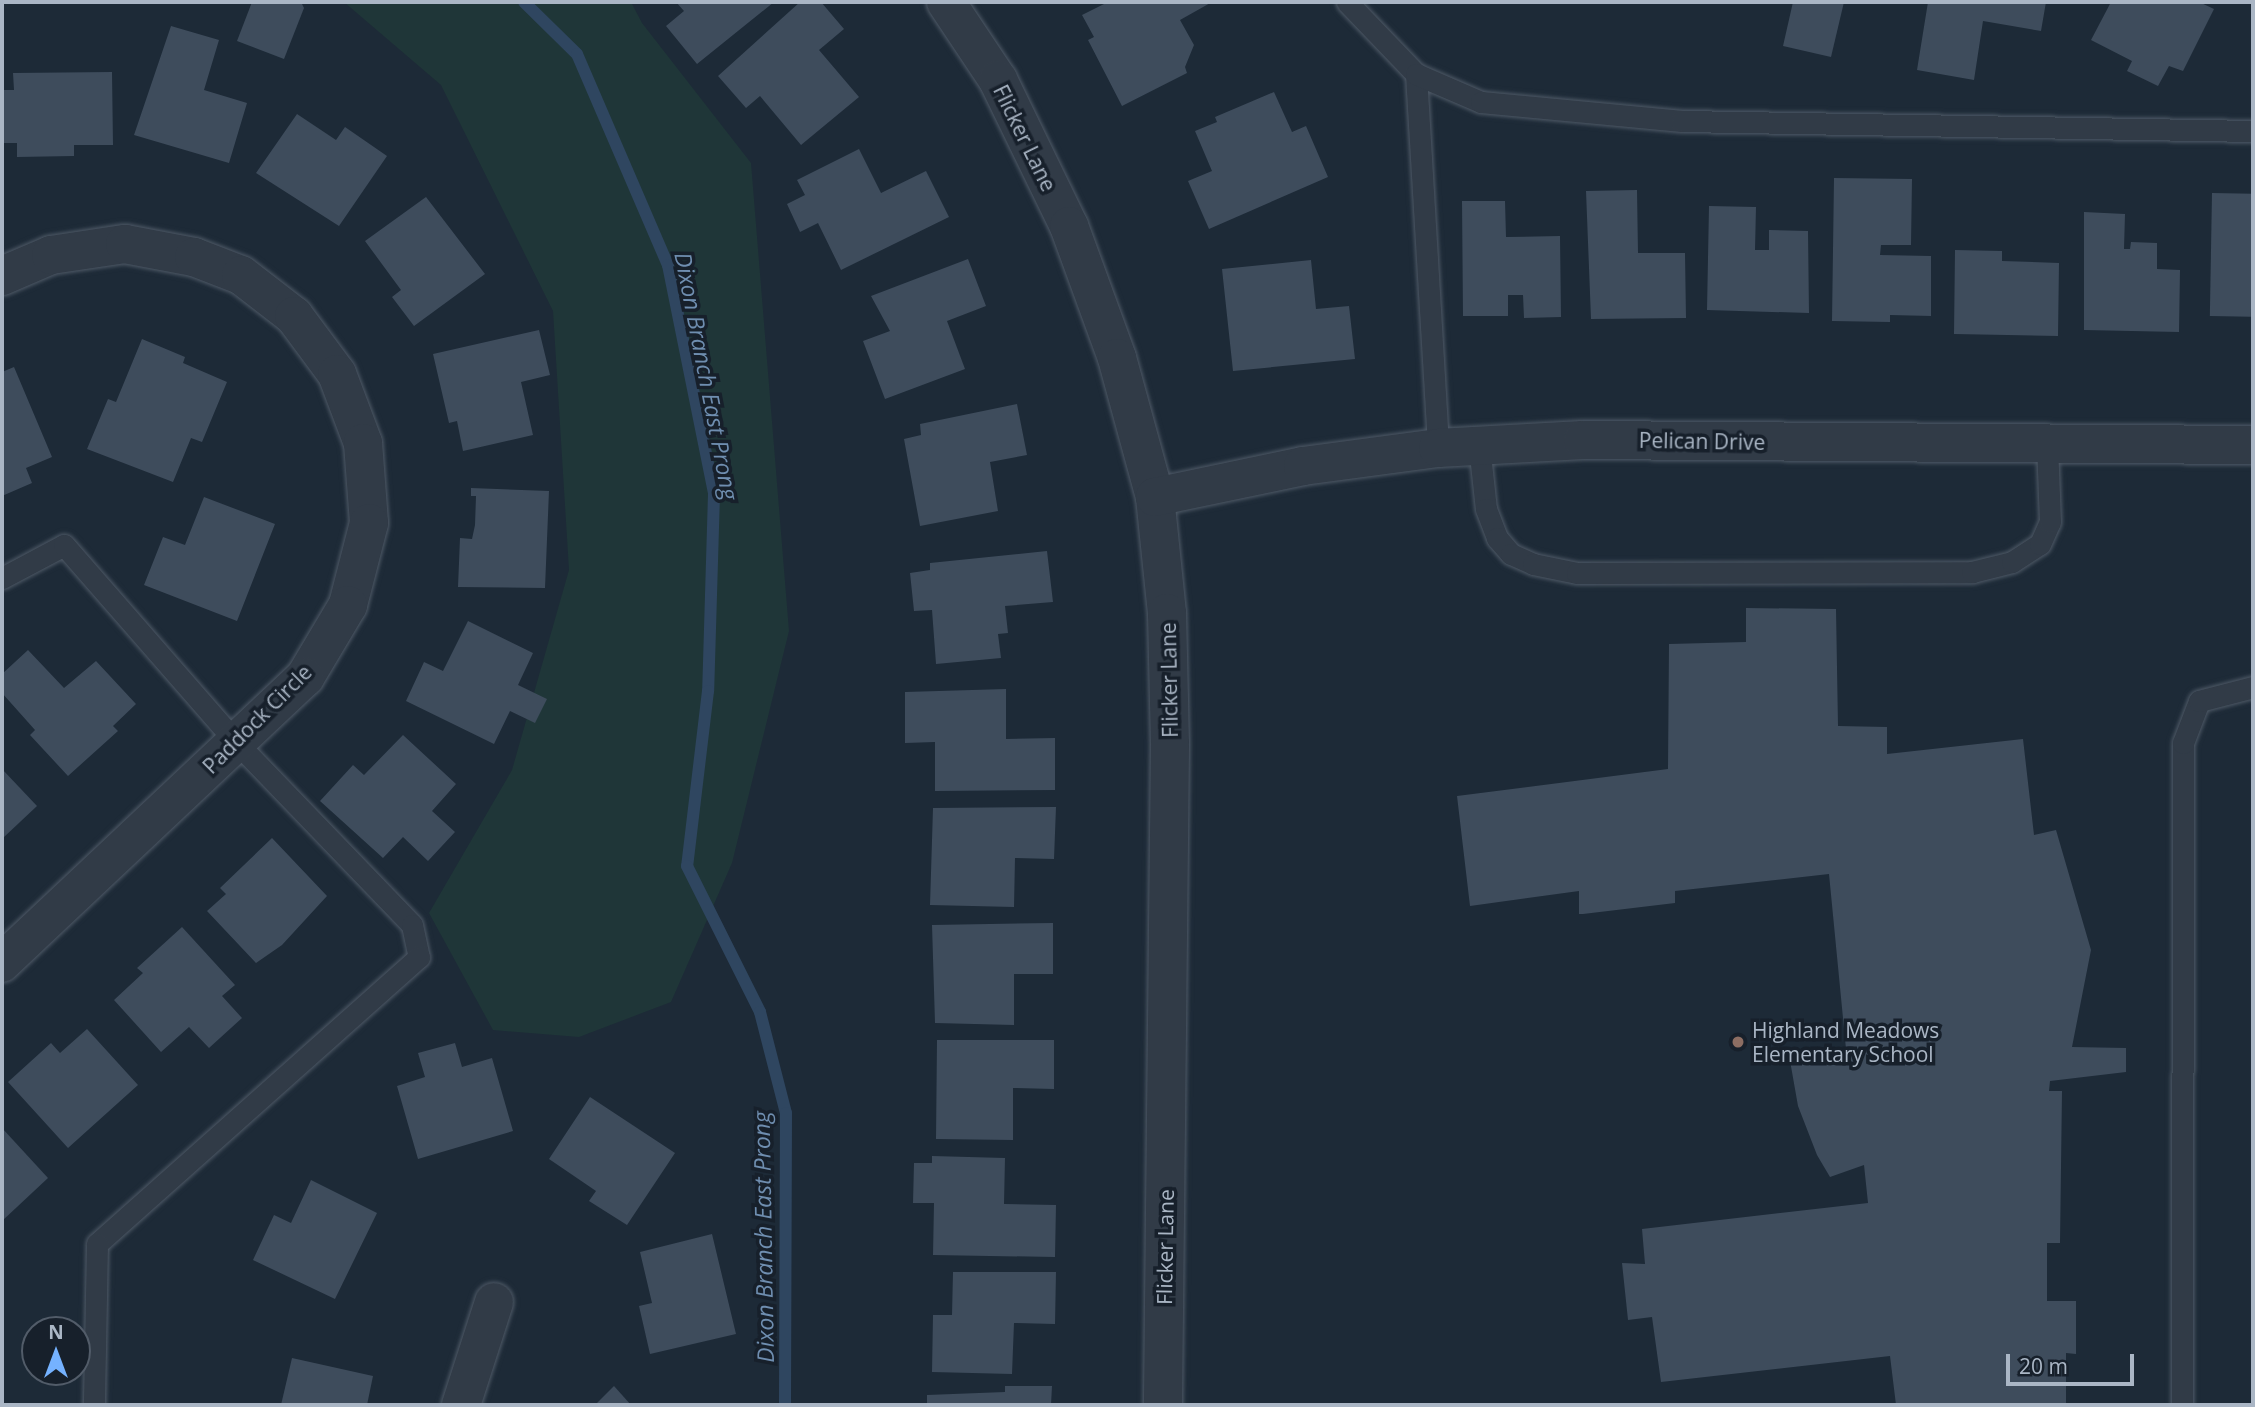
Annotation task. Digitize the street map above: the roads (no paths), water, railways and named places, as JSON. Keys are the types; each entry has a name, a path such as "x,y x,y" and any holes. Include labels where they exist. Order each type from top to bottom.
{"street":[{"name":"Flicker Lane","path":"946,2 998,80 1069,226 1117,358 1155,496 1167,613 1170,744 1163,1405"},
{"name":"Paddock Circle","path":"2,276 51,255 125,244 194,257 241,275 294,316 337,374 363,443 369,523 348,605 305,677 2,963"},
{"name":"Pelican Drive","path":"1155,496 1303,466 1438,448 1583,440 2253,445"},
{"path":"461,1405 494,1302"}],"lane":[{"path":"1347,2 1416,74 1480,102 1682,121 2253,131"},
{"path":"1416,74 1438,448"},
{"path":"1479,445 1486,509 1497,538 1511,554 1533,564 1591,573 1972,572 2012,562 2040,544 2050,522 2047,444"},
{"path":"2,578 64,545 236,743 412,925 419,957 97,1244 94,1405"},
{"path":"2182,1405 2183,743 2199,701 2253,688"}],"waterway":[{"name":"Dixon Branch East Prong","path":"524,2 577,54 668,265 714,494 708,691 687,866 760,1012 786,1113 785,1405"}],"place":[{"name":"Highland Meadows Elementary School","path":"1738,1042"}]}
